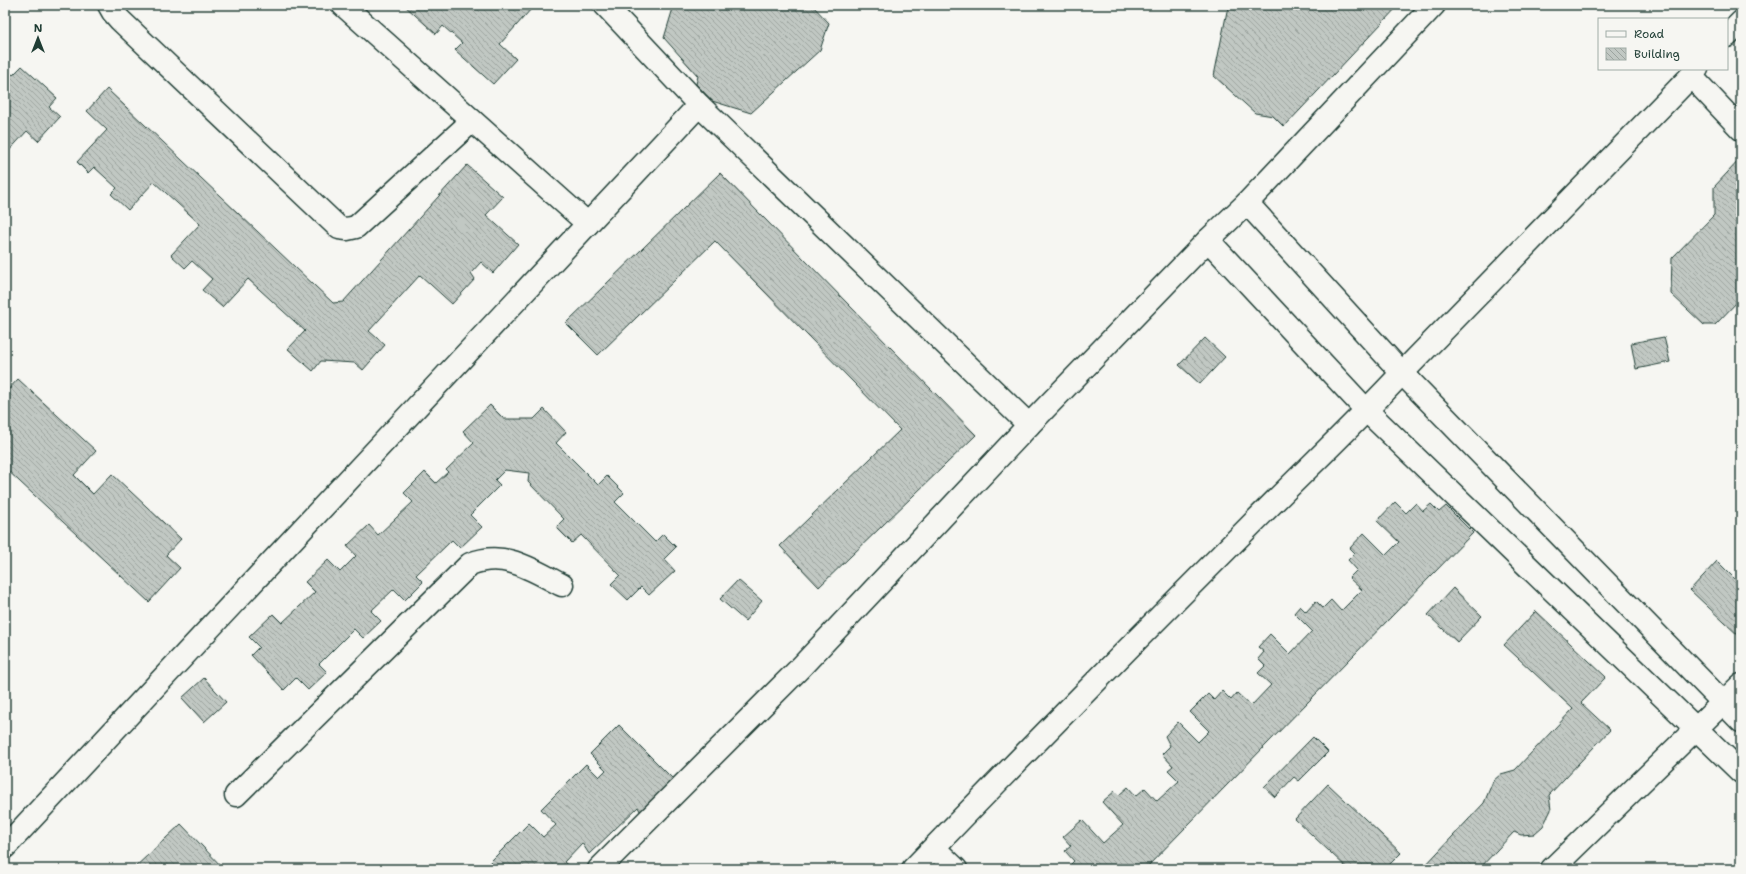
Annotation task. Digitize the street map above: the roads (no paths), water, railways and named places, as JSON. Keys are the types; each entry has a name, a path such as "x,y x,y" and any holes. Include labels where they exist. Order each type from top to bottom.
{"street":[{"path":"110,5 113,12 120,20 339,228 356,228 472,121"},
{"path":"343,5 588,224"},
{"path":"599,869 800,668 1029,425 1208,240 1247,203 1434,5"},
{"path":"619,9 699,105 1029,425"},
{"path":"1728,35 1741,22"},
{"path":"913,869 1023,755 1287,488 1367,412 1402,373 1694,73 1741,128"},
{"path":"5,847 699,105"},
{"path":"1247,203 1402,373 1723,704 1741,720"},
{"path":"1208,240 1367,412 1694,729 1741,772"},
{"path":"236,794 470,564 483,559 504,559 523,565 562,585"},
{"path":"1552,869 1694,729 1723,704 1741,685"},
{"path":"934,848 956,869"}]}
